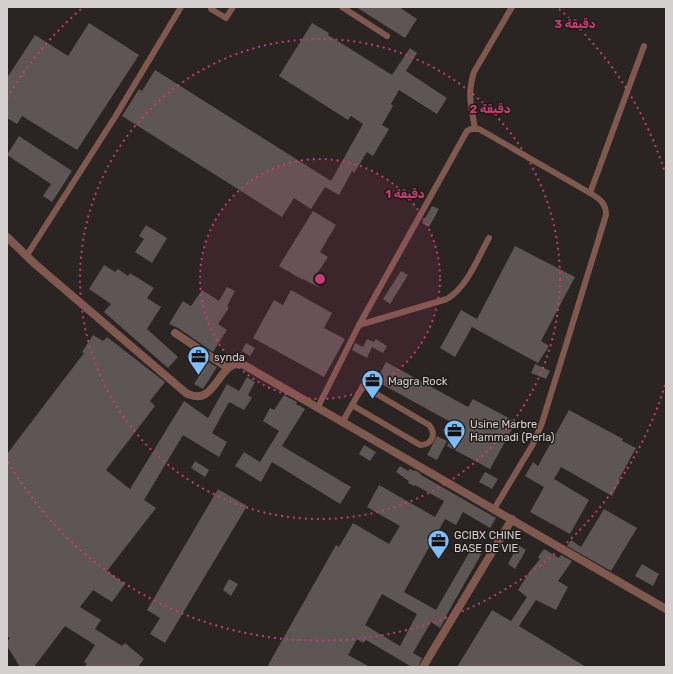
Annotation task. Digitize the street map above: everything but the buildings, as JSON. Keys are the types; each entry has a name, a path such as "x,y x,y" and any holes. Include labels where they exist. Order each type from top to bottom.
{"street":[{"path":"7,237 35,264 191,396 203,396 209,392 228,368 236,364 244,365 666,609"},
{"path":"176,333 228,368"},
{"path":"423,667 512,519"}],"lane":[{"path":"27,255 115,116 181,7"},
{"path":"211,7 211,9 226,18 233,7"},
{"path":"342,7 387,36"},
{"path":"475,128 469,98 474,72 512,7"},
{"path":"590,193 644,46"},
{"path":"318,407 360,325 465,134 471,128 475,128 485,133 599,198 605,206 606,215 542,423 533,444 494,509"},
{"path":"360,325 447,300 453,296 463,286 489,238"},
{"path":"343,421 368,377"},
{"path":"352,405 420,445 430,443 433,439 433,429 429,425 363,386"}],"place":[{"name":"synda","path":"199,376"},
{"name":"Magra Rock","path":"373,400"},
{"name":"Usine Marbre Hammadi (Perla)","path":"455,450"},
{"name":"GCIBX CHINE BASE DE VIE","path":"438,560"}]}
